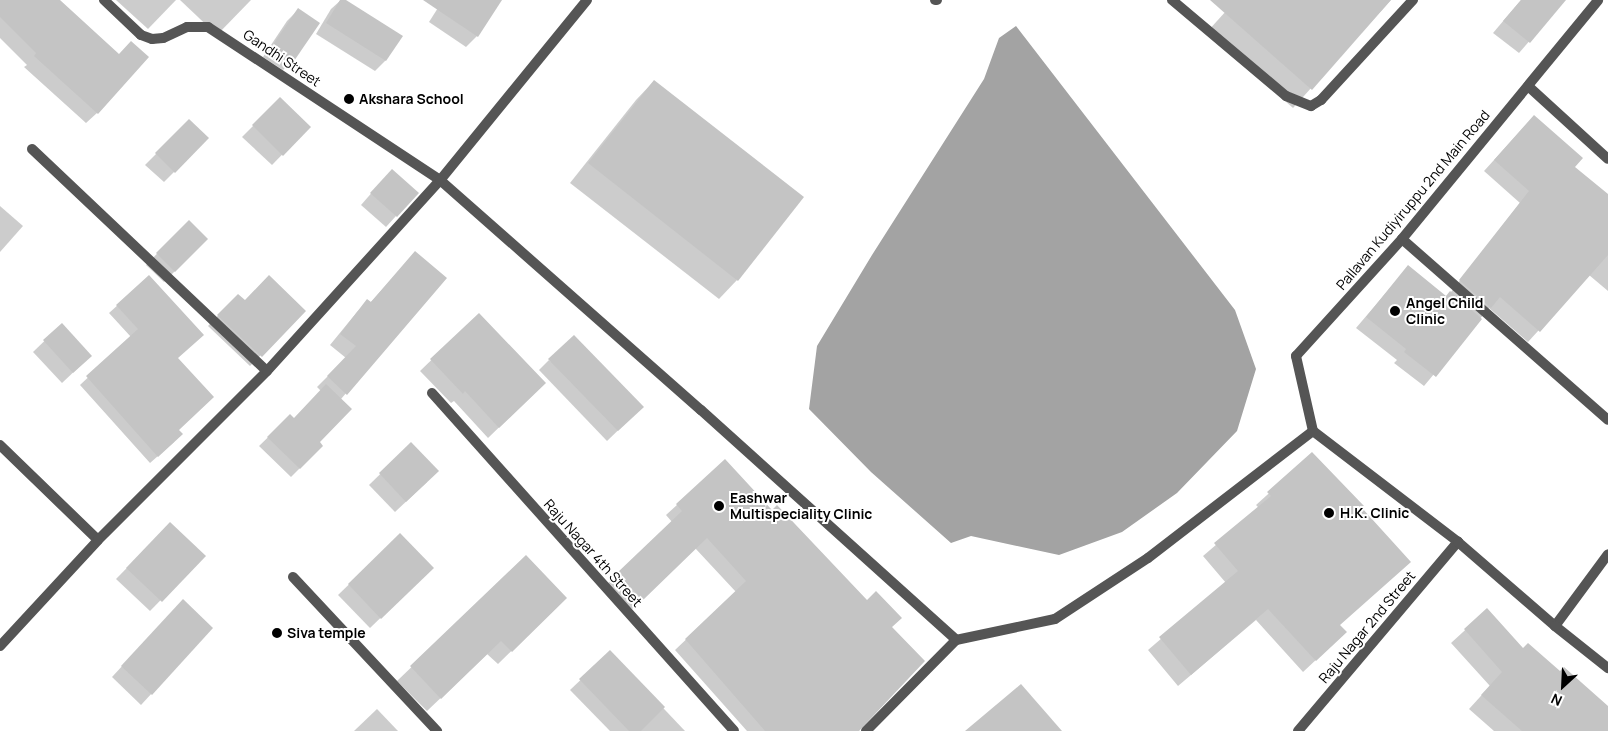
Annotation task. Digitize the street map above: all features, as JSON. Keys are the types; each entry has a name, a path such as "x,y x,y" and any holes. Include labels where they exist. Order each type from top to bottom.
{"street":[{"name":"Gandhi Street","path":"104,0 141,35 152,39 163,38 187,27 208,27 440,180 701,410 956,640"},
{"path":"0,646 98,540 267,371 440,180 587,0"},
{"path":"1172,0 1286,96 1311,106 1321,100 1413,0"},
{"name":"Pallavan Kudiyiruppu 2nd Main Road","path":"1313,431 1296,356 1402,239 1598,0"},
{"path":"1528,86 1608,159"},
{"path":"32,149 267,371"},
{"path":"1402,239 1608,420"},
{"name":"Raju Nagar 4th Street","path":"432,393 734,731"},
{"path":"866,731 956,640 1055,619 1148,558 1313,431 1458,542 1555,626 1608,668"},
{"path":"0,445 98,540"},
{"name":"Raju Nagar 2nd Street","path":"1298,731 1458,542"},
{"path":"1555,626 1608,554"},
{"path":"293,578 437,731"}],"shaded area":[{"path":"1016,26 1235,310 1256,369 1237,431 1177,493 1122,532 1059,555 971,536 951,543 871,472 809,409 817,346 872,255 984,79 999,38"}],"building":[{"path":"0,0 60,0 119,54 131,41 149,57 98,114 34,56 36,53 0,17"},
{"path":"340,0 346,0 403,36 386,61 326,23"},
{"path":"423,0 502,0 478,37"},
{"path":"1210,0 1391,0 1312,90"},
{"path":"1521,0 1566,0 1530,43 1503,21"},
{"path":"298,8 320,23 294,61 272,46"},
{"path":"654,80 804,197 738,281 588,163"},
{"path":"280,97 311,127 283,156 252,125"},
{"path":"1534,115 1583,158 1575,167 1608,194 1608,255 1540,332 1500,297 1491,308 1459,280 1529,191 1494,160"},
{"path":"189,119 209,138 175,173 155,153"},
{"path":"392,169 419,193 397,217 370,193"},
{"path":"189,220 208,239 175,272 156,253"},
{"path":"415,251 447,278 347,395 327,376 356,346 340,334 367,299 371,302"},
{"path":"1408,265 1446,296 1450,291 1482,319 1436,377 1404,352 1406,349 1366,317"},
{"path":"149,275 204,335 178,358 214,397 179,430 183,434 158,457 86,376 138,329 116,305"},
{"path":"269,275 306,311 262,357 217,315 238,294 245,300"},
{"path":"479,313 546,383 499,428 465,391 463,394 430,359"},
{"path":"62,323 92,356 73,373 43,340"},
{"path":"574,335 644,407 618,431 548,359"},
{"path":"326,384 352,409 320,442 323,446 300,469 267,437 290,414 294,418"},
{"path":"411,442 439,471 406,502 379,473"},
{"path":"1312,452 1364,506 1362,508 1411,562 1340,625 1347,632 1316,661 1268,609 1191,675 1159,637 1238,571 1214,543 1271,496 1267,492"},
{"path":"725,459 772,510 777,505 867,600 876,591 902,618 892,627 925,661 859,731 765,731 685,639 746,581 707,538 643,600 617,573 682,511 676,504"},
{"path":"170,522 206,556 162,602 126,568"},
{"path":"400,533 434,568 381,619 348,584"},
{"path":"526,555 567,598 512,652 501,641 441,699 410,666"},
{"path":"183,599 213,628 152,695 121,666"},
{"path":"1487,608 1523,648 1528,643 1560,671 1564,667 1608,706 1608,731 1522,731 1481,695 1502,672 1464,629"},
{"path":"610,650 665,707 641,731 629,731 579,679"},
{"path":"1021,684 1062,731 965,731"}],"place":[{"name":"Akshara School","path":"349,99"},
{"name":"Angel Child Clinic","path":"1395,311"},
{"name":"Eashwar Multispeciality Clinic","path":"719,506"},
{"name":"H.K. Clinic","path":"1329,513"},
{"name":"Siva temple","path":"277,633"}]}
